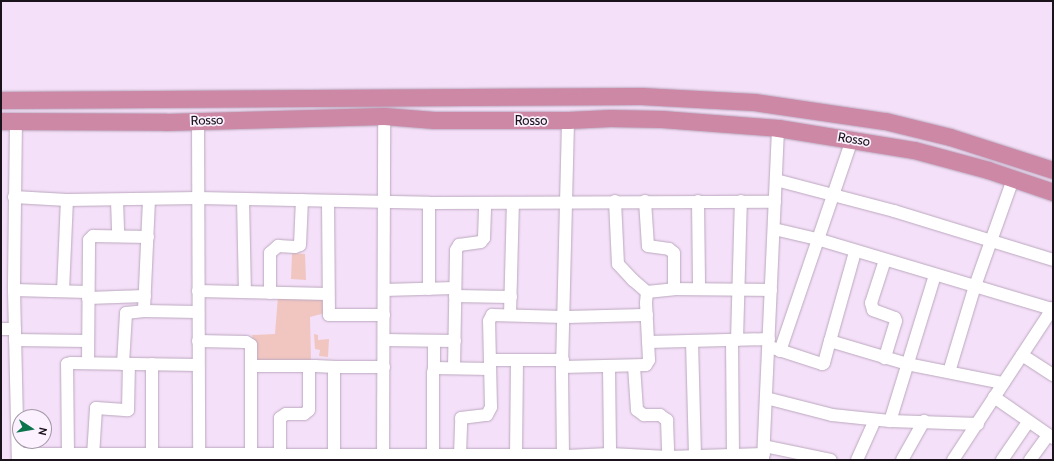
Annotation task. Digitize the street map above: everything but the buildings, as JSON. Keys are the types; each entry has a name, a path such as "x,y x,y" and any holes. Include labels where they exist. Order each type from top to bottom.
{"highway":[{"name":"Rosso","path":"1,100 641,96 747,102 802,108 885,121 950,137 1053,170"},
{"name":"Rosso","path":"9,121 166,122 384,116 434,120 568,120 610,118 662,119 778,128 914,150 1053,192"}],"street":[{"path":"383,457 384,116"},
{"path":"198,120 197,312 199,457"},
{"path":"565,457 563,364 565,201 568,120"},
{"path":"9,121 14,197 14,290 18,457 68,454 94,456 152,455 199,457 251,454 334,454 383,457 460,455 565,457 610,454 668,457 730,457 764,453 831,460"},
{"path":"764,453 766,398 772,345 771,290 778,128"},
{"path":"772,345 817,239 852,139"},
{"path":"949,372 975,286 1013,179"},
{"path":"776,180 832,194 992,240 1053,260"},
{"path":"14,197 67,200 149,200 198,198 429,203 513,203 565,201 775,202"},
{"path":"243,199 245,292"},
{"path":"63,292 67,200"},
{"path":"117,200 118,236"},
{"path":"144,311 149,200"},
{"path":"270,293 270,253 278,246 295,247 300,245 302,200"},
{"path":"328,201 329,315 384,315"},
{"path":"615,201 618,264 632,280 647,292 674,289 771,290"},
{"path":"645,201 648,246 669,249 674,253 674,289"},
{"path":"698,201 699,289"},
{"path":"730,457 734,340 738,290 740,201"},
{"path":"429,203 429,289"},
{"path":"454,368 456,250 459,245 481,242 484,238 485,203"},
{"path":"510,315 513,203"},
{"path":"774,229 817,239 855,252 1052,309 953,460"},
{"path":"88,363 89,240 93,236 148,237"},
{"path":"648,342 734,340 772,345 822,364 824,362 855,252"},
{"path":"885,260 871,307 873,310 895,318 896,321 886,358"},
{"path":"890,420 935,275"},
{"path":"384,290 429,289 511,297"},
{"path":"14,290 127,297 145,296"},
{"path":"198,291 328,294"},
{"path":"434,368 454,368 517,360 609,367 646,365 648,363 647,292"},
{"path":"94,456 96,408 128,410 126,364 127,297"},
{"path":"126,313 144,311 197,312"},
{"path":"460,455 461,418 487,415 492,407 489,321 492,315 564,317 647,315"},
{"path":"1,328 15,334 88,341"},
{"path":"384,340 455,341"},
{"path":"433,456 432,373 434,368 434,341"},
{"path":"692,341 695,456"},
{"path":"830,341 907,364 1003,383"},
{"path":"198,342 249,343 251,345 251,454"},
{"path":"1022,355 1053,375"},
{"path":"516,455 517,360"},
{"path":"68,454 67,364 198,365"},
{"path":"152,364 152,455"},
{"path":"251,366 384,367"},
{"path":"280,454 280,418 286,414 304,414 309,410 309,370 312,366"},
{"path":"634,366 637,410 644,415 660,415 667,420 668,457"},
{"path":"334,454 334,368 336,367"},
{"path":"609,367 610,454"},
{"path":"766,398 820,413 875,420 978,424"},
{"path":"994,398 1050,436 1030,460"},
{"path":"857,460 875,420"},
{"path":"902,460 924,421"},
{"path":"1002,460 1028,422"}],"shaded area":[{"path":"292,253 305,254 306,280 291,279"},
{"path":"278,296 325,299 325,313 310,317 311,361 257,362 252,335 275,334"},
{"path":"314,334 318,335 318,340 329,339 328,357 319,356 320,350 315,349"}]}
